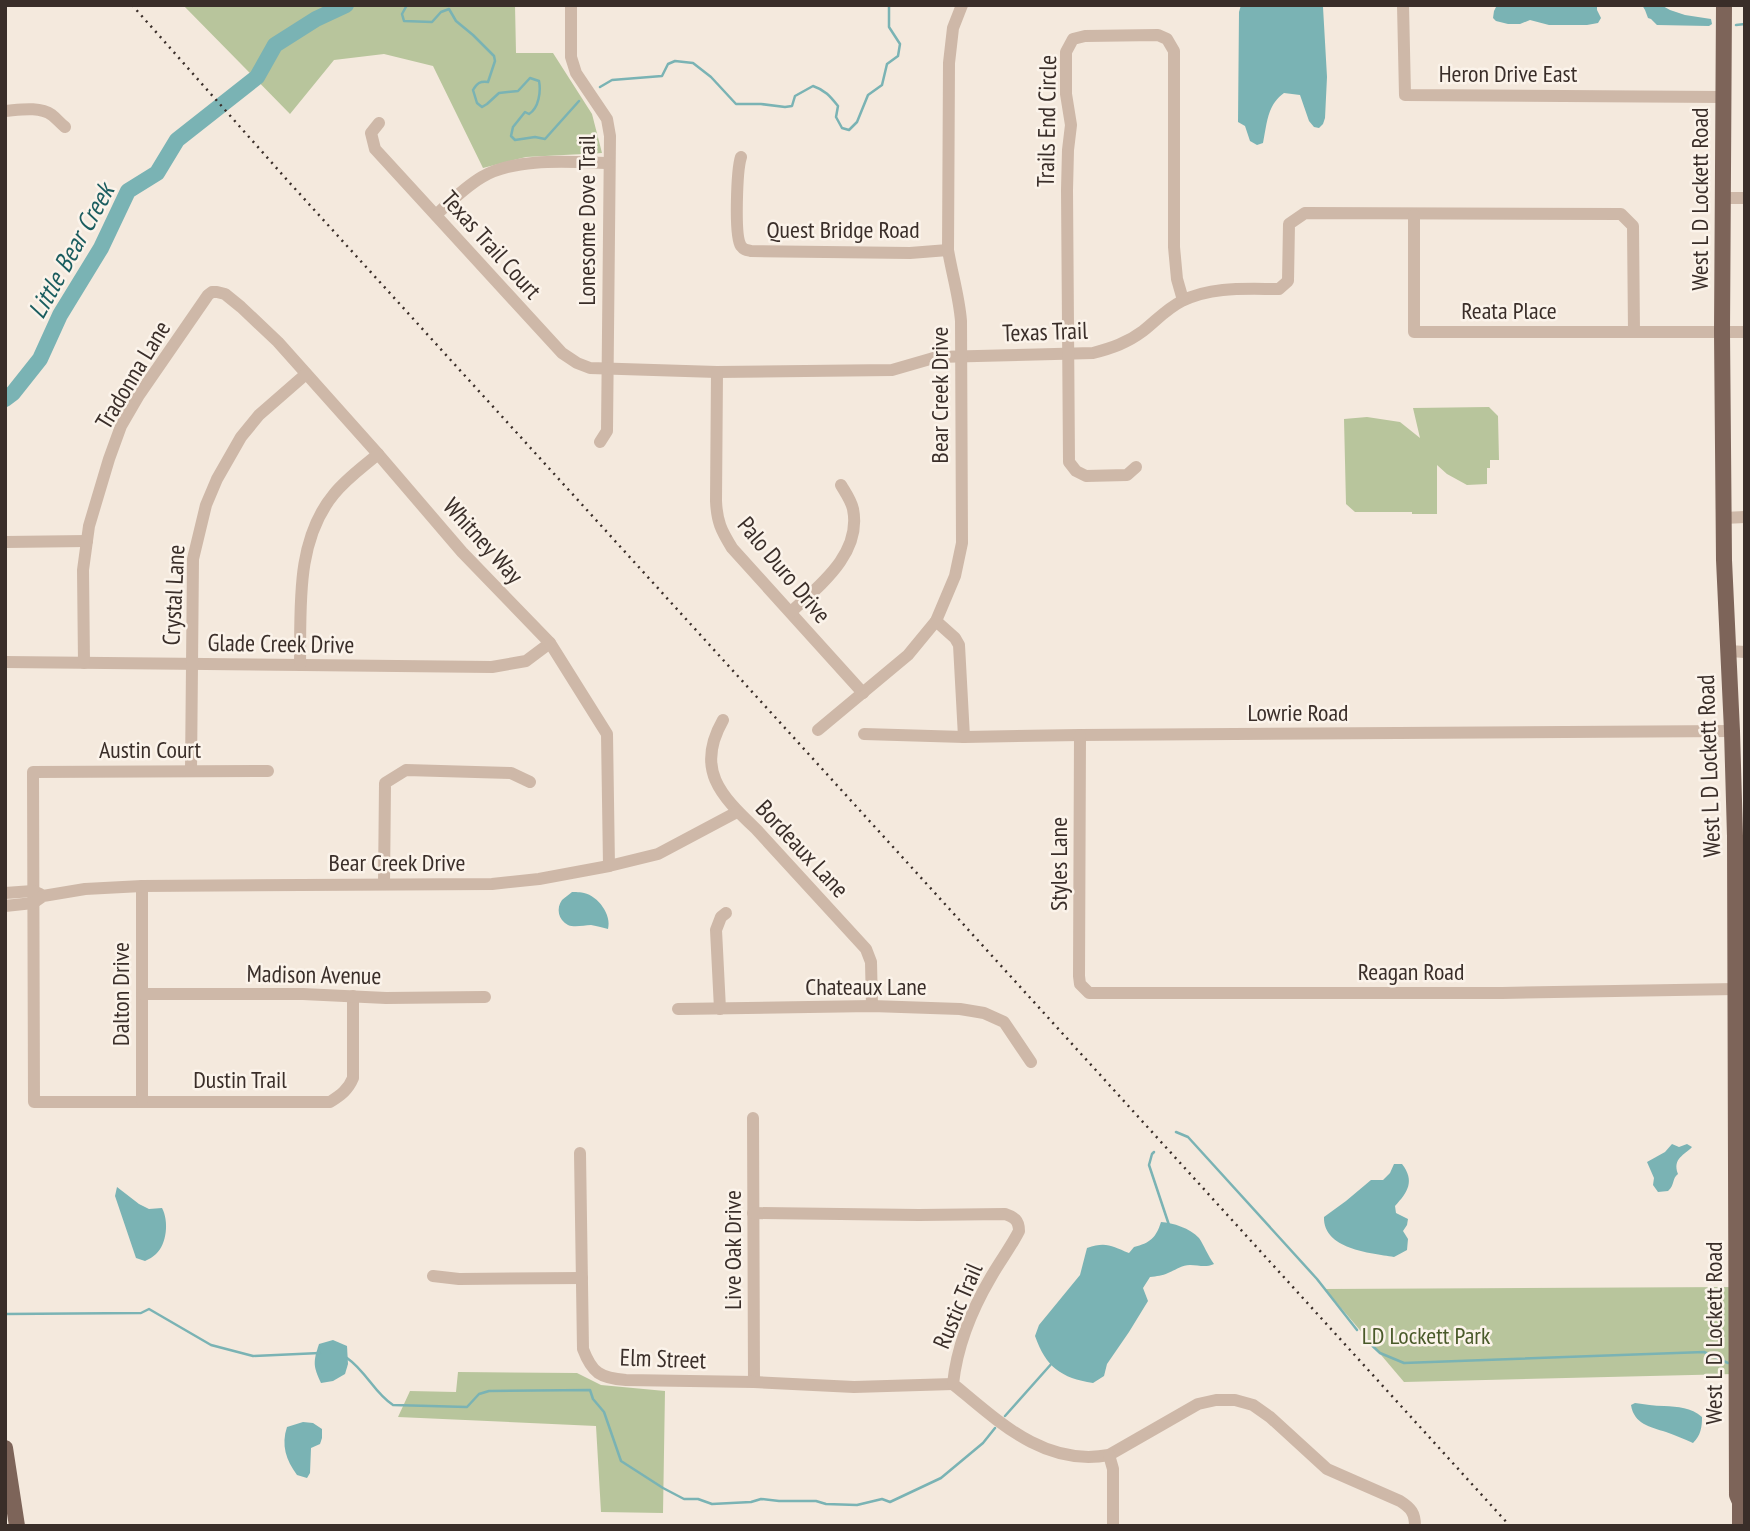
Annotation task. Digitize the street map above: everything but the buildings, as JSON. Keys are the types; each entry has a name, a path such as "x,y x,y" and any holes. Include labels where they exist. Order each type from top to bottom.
{"main road":[{"name":"West L D Lockett Road","path":"1724,5 1724,560 1737,652 1732,731 1740,836 1736,989 1740,1032 1741,1166 1737,1494 1742,1502 1740,1526"},
{"path":"5,1448 17,1526"}],"street":[{"name":"Lonesome Dove Trail","path":"572,5 571,57 576,73 607,119 610,136 607,431 600,442"},
{"name":"Bear Creek Drive","path":"818,730 908,655 936,621 955,576 961,542 961,356 959,304 948,250 949,64 953,28 962,5"},
{"name":"Heron Drive East","path":"1403,5 1405,95 1723,97"},
{"name":"Trails End Circle","path":"1068,354 1067,190 1071,125 1066,94 1066,52 1073,39 1085,36 1158,35 1167,39 1174,51 1174,247 1177,279 1183,300"},
{"path":"5,111 44,111 65,127"},
{"name":"Texas Trail Court","path":"379,123 371,133 375,149 562,353 590,368 608,367"},
{"name":"Quest Bridge Road","path":"741,157 738,171 737,234 744,249 910,253 948,250"},
{"path":"436,215 467,187 506,167 564,162 609,163"},
{"path":"1723,198 1745,198"},
{"name":"Texas Trail","path":"608,367 717,372 892,370 937,357 1068,354 1114,348 1145,330 1163,313 1183,300 1228,289 1279,289 1288,281 1289,224 1305,213 1621,214 1633,226 1634,332"},
{"name":"Reata Place","path":"1414,215 1414,332 1745,332"},
{"name":"Tradonna Lane","path":"84,663 83,570 89,526 121,426 208,295 212,292 222,293"},
{"name":"Whitney Way","path":"222,293 269,334 462,552 550,643 607,734 609,866"},
{"path":"1068,354 1069,462 1076,471 1086,476 1127,475 1136,467"},
{"name":"Palo Duro Drive","path":"717,372 716,501 720,529 732,548 863,693"},
{"name":"Crystal Lane","path":"191,771 193,559 206,506 217,479 241,437 259,415 306,374"},
{"path":"300,665 304,566 309,540 332,496 346,480 378,454"},
{"path":"791,612 833,572 848,547 853,511 841,485"},
{"path":"1724,518 1745,517"},
{"path":"5,542 87,541"},
{"path":"936,621 959,645 964,737"},
{"name":"Glade Creek Drive","path":"5,662 492,667 526,661 550,643"},
{"name":"Bordeaux Lane","path":"723,720 711,748 712,766 718,786 737,812 756,829 866,949 871,962 872,1006"},
{"name":"Lowrie Road","path":"864,734 964,737 1732,731"},
{"name":"Styles Lane","path":"1080,735 1079,976 1080,984 1087,991"},
{"path":"384,884 386,783 406,770 511,773 530,782"},
{"name":"Austin Court","path":"36,897 33,772 268,771"},
{"name":"Bear Creek Drive","path":"5,906 36,897 85,889 142,886 492,884 539,879 659,854 737,812"},
{"name":"Dalton Drive","path":"142,886 142,1101"},
{"name":"Bear Creek Drive","path":"5,893 36,897"},
{"name":"Dustin Trail","path":"36,897 34,1102 330,1102 349,1087 353,1078 353,996"},
{"path":"720,1009 716,930 721,917 726,913"},
{"name":"Reagan Road","path":"1087,991 1516,993 1736,989"},
{"name":"Madison Avenue","path":"142,994 485,997"},
{"name":"Chateaux Lane","path":"678,1010 872,1006 960,1009 984,1013 1004,1022 1031,1062"},
{"name":"Live Oak Drive","path":"753,1118 754,1382"},
{"name":"Elm Street","path":"580,1153 583,1349 591,1366 601,1376 626,1380 855,1387 953,1384"},
{"name":"Rustic Trail","path":"754,1213 919,1216 1005,1214 1016,1219 1019,1231 983,1290 958,1350 953,1384 987,1413 1039,1447 1080,1458 1109,1455 1198,1404 1235,1400 1253,1405 1270,1417 1327,1469 1410,1507 1415,1516 1415,1526"},
{"path":"433,1276 459,1279 582,1278"},
{"path":"1109,1455 1113,1469 1113,1526"}],"green space":[{"path":"183,5 515,5 516,53 553,53 592,114 602,153 526,157 483,168 433,66 384,54 334,60 290,114"},
{"path":"1489,407 1498,416 1499,460 1490,460 1487,484 1467,485 1437,465 1437,514 1355,512 1346,504 1344,419 1367,417 1400,422 1420,438 1413,408"},
{"name":"LD Lockett Park","path":"1733,1287 1734,1374 1404,1382 1325,1289"},
{"path":"458,1372 577,1373 601,1385 665,1391 663,1513 601,1512 596,1426 398,1417 410,1391 456,1392"}],"water":[{"path":"1241,5 1322,5 1327,77 1325,118 1319,128 1309,121 1300,95 1284,93 1271,109 1263,143 1257,145 1250,141 1245,126 1238,122"},
{"path":"1497,5 1597,5 1601,18 1598,23 1587,25 1549,25 1530,20 1520,24 1508,24 1493,18"},
{"path":"1642,5 1661,5 1685,15 1711,19 1712,24 1657,25 1648,18"},
{"path":"572,892 582,892 599,902 608,918 608,929 591,925 571,926 565,923 560,917 559,907 562,900"},
{"path":"1672,1144 1679,1147 1687,1144 1692,1147 1678,1161 1678,1174 1670,1189 1658,1192 1653,1185 1654,1178 1647,1162 1665,1152"},
{"path":"1394,1164 1402,1164 1409,1181 1406,1191 1395,1206 1396,1213 1408,1219 1403,1231 1408,1239 1407,1250 1394,1257 1361,1251 1339,1243 1326,1228 1324,1217 1371,1180 1383,1180"},
{"path":"117,1187 139,1204 149,1209 162,1208 164,1213 166,1232 163,1244 156,1254 145,1261 136,1258 115,1196"},
{"path":"1161,1222 1195,1234 1214,1264 1187,1265 1164,1275 1150,1277 1143,1288 1148,1301 1107,1364 1104,1376 1093,1383 1063,1374 1044,1356 1035,1336 1039,1325 1080,1275 1087,1248 1113,1246 1129,1253 1134,1247 1152,1239"},
{"path":"333,1340 347,1346 348,1364 345,1374 333,1381 321,1383 315,1364 317,1350 319,1344"},
{"path":"1635,1403 1689,1409 1702,1417 1699,1434 1693,1443 1649,1426 1635,1417 1631,1405"},
{"path":"303,1422 313,1423 322,1429 320,1444 311,1448 310,1473 307,1478 297,1475 287,1458 285,1446 287,1427"}],"waterway":[{"name":"Little Bear Creek","path":"5,399 40,359 60,315 101,248 128,191 157,173 177,140 257,77 275,45 316,19 346,5"},
{"path":"407,5 402,14 404,21 432,22 441,12 449,9 456,21 494,56 488,82 479,83 473,90 477,103 482,107 499,93 518,91 530,78 539,81 537,104 529,114 525,112 513,127 511,136 515,140 535,137 545,139 579,101"},
{"path":"600,87 612,80 662,76 668,64 675,61 693,63 711,77 736,104 792,106 795,96 813,86 827,94 838,106 836,117 842,128 849,130 857,122 868,95 882,85 887,64 898,56 900,44 889,27 889,5"},
{"path":"1736,25 1745,24"},
{"path":"1176,1132 1188,1137 1317,1279 1357,1330"},
{"path":"1154,1152 1149,1165 1169,1225"},
{"path":"5,1314 141,1313 149,1309 211,1345 253,1356 320,1353"},
{"path":"1364,1338 1380,1353 1404,1363 1704,1352 1728,1363"},
{"path":"347,1358 393,1405 467,1407 479,1394 489,1391 590,1390 593,1399 604,1412 621,1461 684,1499 698,1499 712,1504 761,1499 857,1505 882,1499 890,1502 941,1478 983,1443 995,1428"},
{"path":"1005,1416 1053,1362"}],"railway":[{"path":"132,5 288,181 1510,1526"}]}
